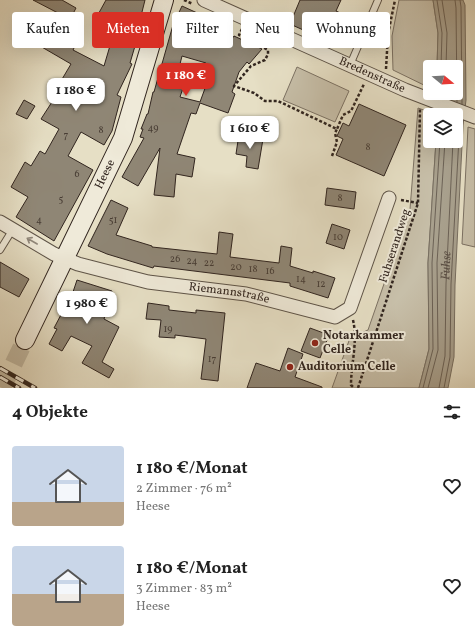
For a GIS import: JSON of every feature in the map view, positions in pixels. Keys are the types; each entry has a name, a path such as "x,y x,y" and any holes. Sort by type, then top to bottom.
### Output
{"street":[{"name":"Heese","path":"25,340 122,138 164,0"},
{"name":"Bredenstraße","path":"204,0 350,65 421,101 475,117"},
{"path":"350,308 389,198"},
{"name":"Riemannstraße","path":"0,222 54,254 78,264 148,282 246,294 335,317 350,308"}],"lane":[{"path":"350,65 378,0"},
{"path":"0,250 13,229"}],"path":[{"path":"386,72 388,34 395,0"},
{"path":"264,48 268,50 265,60 250,66 234,86 254,93 265,101 278,102 337,128"},
{"path":"332,156 337,142 335,133 337,128 343,115 351,111 365,82"},
{"name":"Fuhserandweg","path":"358,388 418,203 421,101"},
{"path":"389,198 418,203"},
{"path":"350,308 356,331 351,370 351,385 354,388"}],"shaded area":[{"path":"399,0 433,0 438,33 437,60 423,60 423,85 393,70 392,36"},
{"path":"297,67 349,91 335,122 283,100"},
{"path":"418,108 423,110 423,148 436,148 428,263 429,349 419,388 332,388 350,338 368,330 410,209"},
{"path":"468,127 475,129 475,247 462,244"}],"water":[{"path":"433,0 463,0 465,5 466,100 463,125 463,108 438,108 437,100 463,100 463,60 437,60 438,33"},
{"name":"Fuhse","path":"436,148 462,148 455,285 454,357 448,388 419,388 429,349 428,263"}],"building":[{"path":"33,0 62,0 76,8 74,12 56,12"},
{"path":"106,0 145,0 142,12 99,12"},
{"path":"300,0 341,0 336,11 338,12 302,12 302,29 294,26 294,14"},
{"path":"182,6 195,12 179,12"},
{"path":"172,29 172,48 233,48 234,36 241,39 241,48 262,49 249,64 247,62 239,72 232,92 235,94 228,113 200,103 196,114 191,113 177,154 195,158 192,177 176,174 174,197 154,195 160,148 138,186 122,177 144,138 140,137 143,129 141,129 148,114","holes":["182,56 206,63 204,69 211,72 200,102 180,97 184,85 179,83 180,77 177,76"]},
{"path":"43,48 74,48 73,50 104,66 109,48 134,48 130,63 132,64 117,95 121,97 112,131 104,145 81,132 68,156 93,170 54,241 16,217 28,197 11,187 25,162 31,166 40,151 45,154 59,129 41,119 61,88 58,86 71,64"},
{"path":"24,100 35,106 27,119 16,114"},
{"path":"359,104 406,125 384,176 336,155 343,139 337,136 343,123 349,126"},
{"path":"239,134 263,139 258,169 246,167 247,156 236,154"},
{"path":"327,188 356,192 354,209 325,205"},
{"path":"111,200 128,208 116,235 152,247 217,254 219,232 233,234 230,257 279,263 281,246 292,248 290,266 335,278 328,298 290,286 290,283 154,266 153,268 107,254 88,246"},
{"path":"332,224 350,230 344,249 326,243"},
{"path":"0,262 29,279 19,297 0,287"},
{"path":"77,280 112,291 104,319 119,327 102,362 114,369 109,378 82,363 92,346 71,336 62,351 49,344 57,329 54,328 73,292"},
{"path":"148,303 169,306 169,310 196,313 196,310 225,313 218,381 201,379 206,339 175,335 175,338 159,337 161,320 146,319"},
{"name":"Notarkammer Celle","path":"310,328 329,335 320,358 301,351"},
{"name":"Auditorium Celle","path":"288,348 303,354 295,377 322,388 247,388 256,363 280,371"}],"tunnel":[{"path":"2,388 25,340"}],"railway":[{"path":"0,368 35,388"},
{"path":"0,377 19,388"}],"place":[{"name":"Notarkammer Celle","path":"315,343"},
{"name":"Auditorium Celle","path":"290,367"}]}
